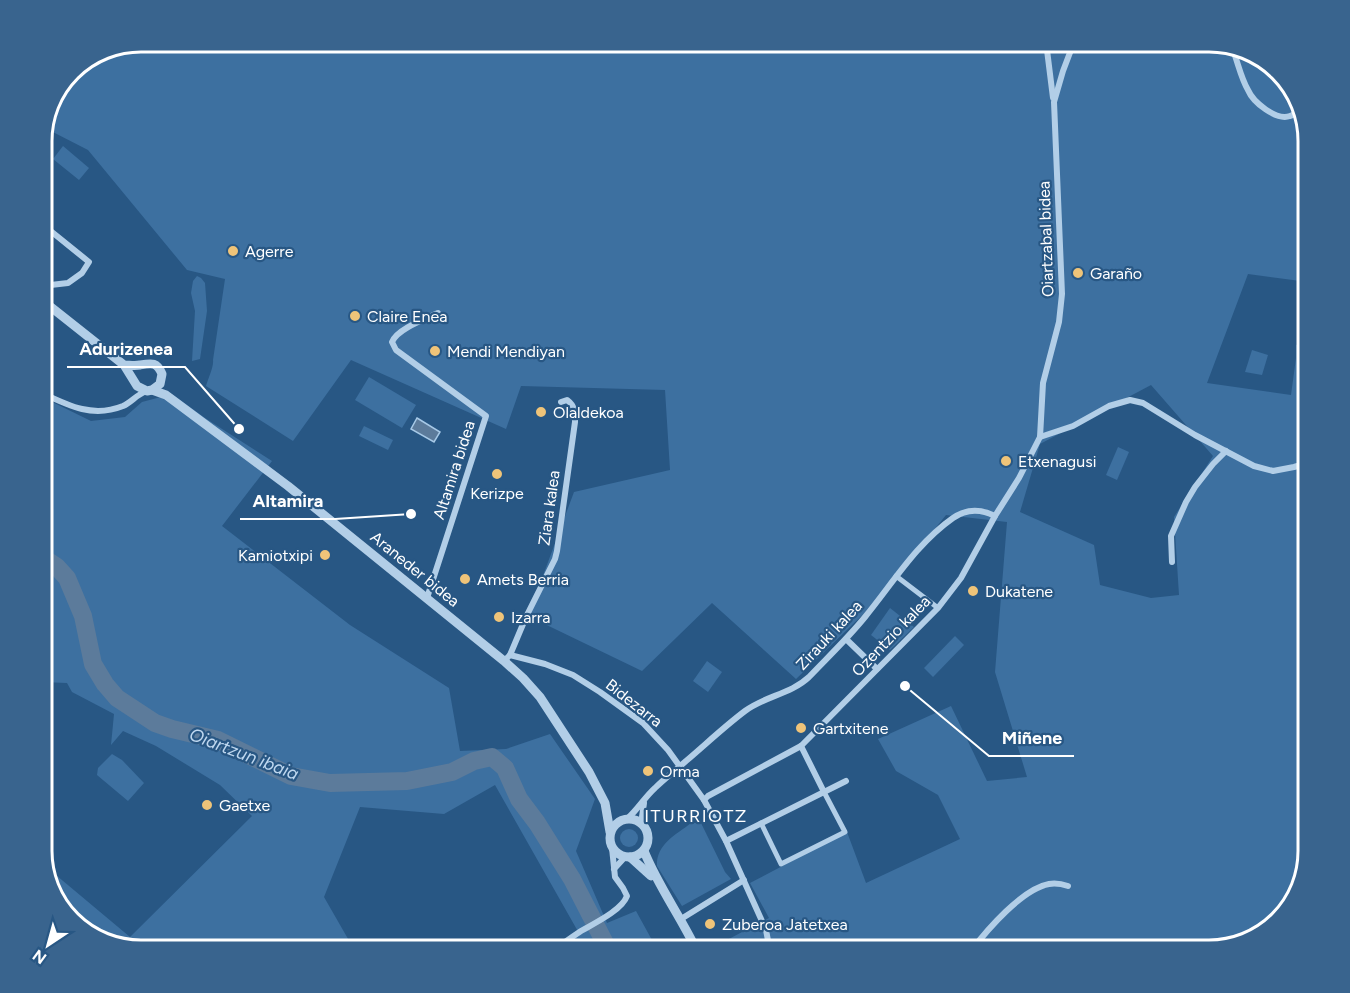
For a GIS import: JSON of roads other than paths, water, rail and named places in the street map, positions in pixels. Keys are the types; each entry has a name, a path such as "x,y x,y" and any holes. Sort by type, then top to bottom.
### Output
{"street":[{"path":"1047,53 1054,102"},
{"name":"Oiartzabal bidea","path":"1040,437 1043,383 1059,322 1062,294 1054,102 1070,53"},
{"path":"1235,57 1249,93 1260,105 1272,114 1287,117 1293,115"},
{"path":"53,233 89,262 82,273 68,283 53,285"},
{"path":"53,309 124,365 136,383 153,389"},
{"name":"Altamira bidea","path":"427,598 486,416 396,350 392,342 401,331 438,313"},
{"path":"53,398 87,411 119,407 153,389 162,374 151,363 124,365"},
{"path":"135,397 134,375 140,365"},
{"name":"Araneder bidea","path":"153,389 162,390 507,658 540,697 588,772 604,803 610,832"},
{"name":"Ziara kalea","path":"507,658 557,551 575,422 573,404 567,400 561,402"},
{"path":"1040,437 1073,426 1109,406 1130,400 1143,403 1195,435 1254,466 1273,471 1298,466"},
{"name":"Ozentzio kalea","path":"704,800 801,746 938,608 961,578 1040,437"},
{"path":"1172,562 1171,536 1186,502 1226,451"},
{"name":"Zirauki kalea","path":"626,819 634,813 654,788 735,718 755,704 794,689 803,682 865,618 896,576 927,541 953,518 966,511 987,512 995,516"},
{"path":"896,576 938,608"},
{"path":"846,639 877,669"},
{"name":"Bidezarra","path":"507,658 545,664 573,675 643,723 662,743 704,800 744,880 766,930 768,940"},
{"path":"761,823 781,864 845,831 801,746"},
{"path":"726,841 846,780"},
{"path":"614,869 628,857 638,856 644,851 648,842 642,817 644,800"},
{"name":"Araneder bidea","path":"604,803 617,815 626,819"},
{"path":"569,940 625,902 627,896 615,877 610,832 617,823 626,819 637,820 645,827"},
{"path":"612,848 645,869 663,889"},
{"path":"644,851 649,866 692,940"},
{"path":"681,919 744,880"},
{"path":"980,940 999,917 1034,889 1049,884 1068,886"}],"waterway":[{"name":"Oiartzun ibaia","path":"53,564 67,578 83,616 93,664 105,684 117,698 155,723 218,740 291,776 330,783 407,781 452,772 474,761 492,757 505,768 519,799 572,879 603,940"}],"place":[{"name":"Agerre","path":"233,251"},
{"name":"Garaño","path":"1078,273"},
{"name":"Claire Enea","path":"355,316"},
{"name":"Mendi Mendiyan","path":"435,351"},
{"name":"Olaldekoa","path":"541,412"},
{"name":"Adurizenea","path":"239,429"},
{"name":"Etxenagusi","path":"1006,461"},
{"name":"Kerizpe","path":"497,474"},
{"name":"Altamira","path":"411,514"},
{"name":"Kamiotxipi","path":"325,555"},
{"name":"Amets Berria","path":"465,579"},
{"name":"Dukatene","path":"973,591"},
{"name":"Izarra","path":"499,617"},
{"name":"Miñene","path":"905,686"},
{"name":"Gartxitene","path":"801,728"},
{"name":"Orma","path":"648,771"},
{"name":"Gaetxe","path":"207,805"},
{"name":"Zuberoa Jatetxea","path":"710,924"}],"district":[{"name":"ITURRIOTZ","path":"696,816"}]}
